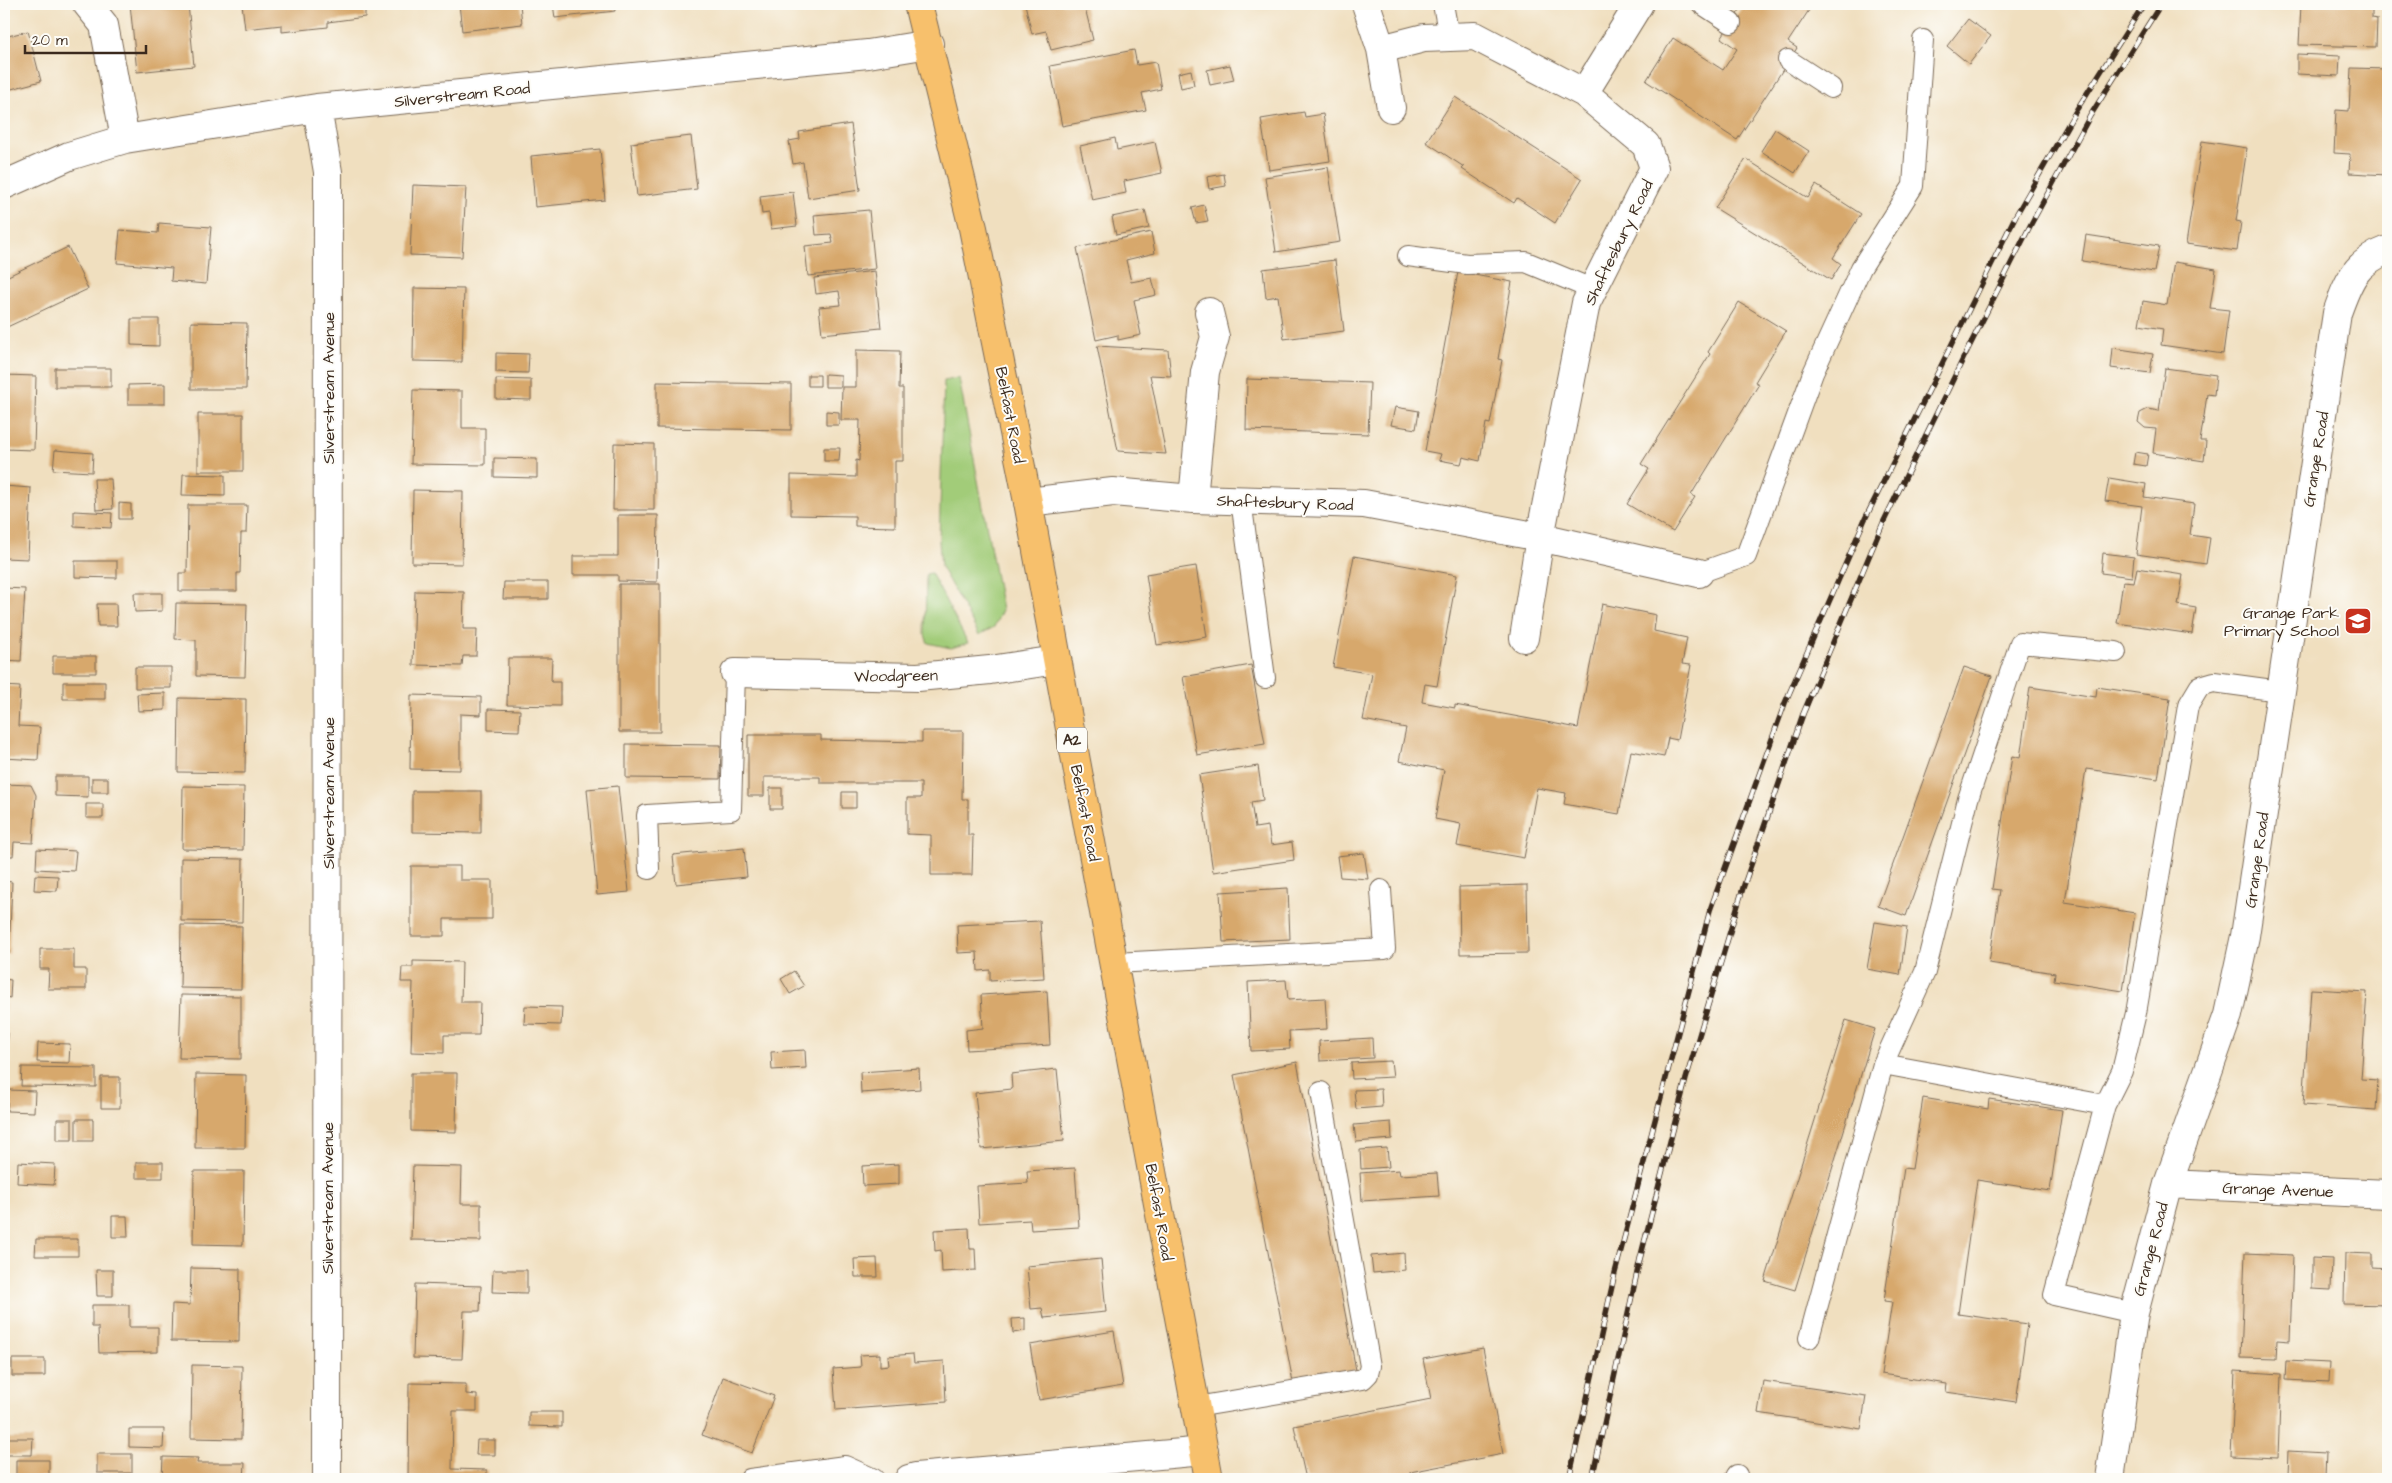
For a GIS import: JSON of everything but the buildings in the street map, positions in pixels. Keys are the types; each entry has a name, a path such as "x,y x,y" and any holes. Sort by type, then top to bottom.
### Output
{"main road":[{"name":"Belfast Road","path":"918,4 974,228 1028,502 1209,1479"}],"street":[{"path":"87,4 104,25 125,139"},
{"path":"1366,4 1381,49 1391,108"},
{"path":"1584,93 1639,4"},
{"name":"Shaftesbury Road","path":"1381,49 1424,38 1475,36 1584,93 1646,145 1654,168 1586,303 1540,537 1524,638"},
{"name":"Silverstream Road","path":"4,185 69,156 125,139 317,108 868,54 929,44"},
{"name":"Silverstream Avenue","path":"317,108 328,172 327,1479"},
{"name":"Grange Road","path":"2110,1479 2134,1313 2168,1184 2228,1015 2245,936 2337,313 2349,280 2362,263 2388,250"},
{"path":"1192,499 1205,372 1216,337 1209,312"},
{"name":"Shaftesbury Road","path":"1028,502 1113,492 1192,499 1364,504 1540,537 1699,573"},
{"name":"Woodgreen","path":"735,673 918,677 990,670 1057,660"},
{"name":"Grange Avenue","path":"2168,1184 2388,1194"},
{"path":"909,1479 1204,1451"}],"lane":[{"path":"1442,4 1449,37"},
{"path":"1702,4 1731,23"},
{"path":"1699,573 1746,556 1813,373 1857,277 1913,186 1923,40"},
{"path":"1788,60 1831,88"},
{"path":"1408,256 1467,264 1526,262 1594,290"},
{"path":"1241,500 1265,678"},
{"path":"1809,1338 1883,1064 1925,972 1968,799 2020,644 2116,652"},
{"path":"649,869 646,815 731,810 735,673"},
{"path":"2134,1313 2054,1295 2105,1105 2122,1071 2136,1013 2188,706 2200,686 2214,682 2280,691"},
{"path":"1114,963 1385,950 1381,890"},
{"path":"1883,1064 2105,1105"},
{"path":"1196,1407 1363,1379 1368,1374 1370,1366 1321,1092"},
{"path":"750,1479 845,1466 874,1479"}],"green space":[{"path":"959,378 1002,610 994,627 979,635 941,567 939,541 944,381"},
{"path":"931,573 968,643 951,648 928,643 925,635 926,574"}],"railway":[{"path":"1569,1479 1615,1273 1710,910 1785,703 1865,519 2016,215 2077,109 2144,4"},
{"path":"1592,1479 1640,1259 1686,1079 1743,888 1803,714 1883,523 2031,224 2090,116 2161,4"}],"place":[{"name":"Grange Park Primary School","path":"2358,621"}]}
